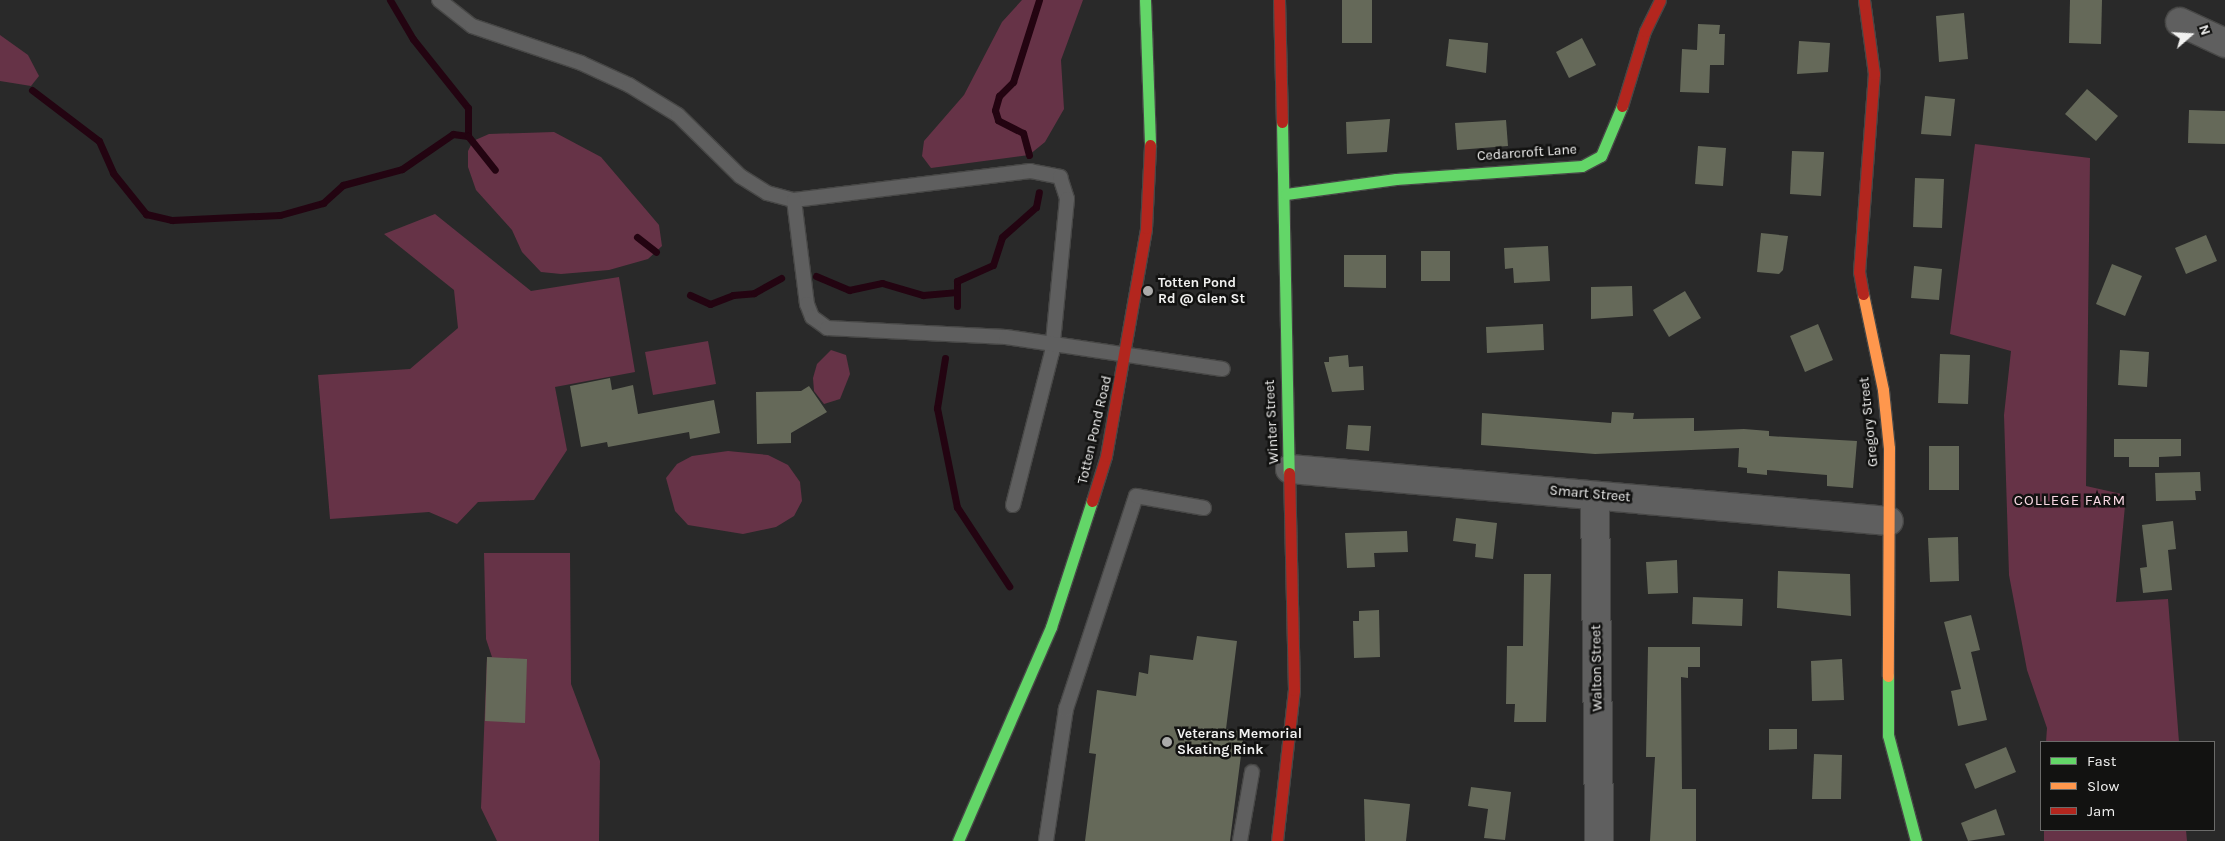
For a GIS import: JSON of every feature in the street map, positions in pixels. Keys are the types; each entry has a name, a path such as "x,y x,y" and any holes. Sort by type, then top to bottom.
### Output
{"street":[{"name":"Totten Pond Road","path":"958,840 1066,589 1099,481 1126,355 1148,194 1145,0"},
{"name":"Winter Street","path":"1277,841 1294,690 1290,468 1284,360 1286,194 1279,0"},
{"name":"Cedarcroft Lane","path":"1286,194 1396,179 1573,167 1594,159 1613,135 1644,31 1660,0"},
{"name":"Gregory Street","path":"1864,0 1874,74 1859,272 1883,390 1890,448 1888,735 1916,841"},
{"path":"2180,22 2225,44"},
{"name":"Smart Street","path":"1290,468 1889,521"},
{"name":"Walton Street","path":"1596,496 1599,841"}],"lane":[{"path":"439,0 472,26 581,63 628,85 678,115 753,186 794,200 1030,171 1055,174 1066,187 1053,343 1013,505"},
{"path":"794,200 807,304 812,317 821,325 1053,343 1223,369"},
{"path":"1046,841 1066,709 1136,496 1204,508"},
{"path":"1240,841 1252,772"},
{"path":"958,840 974,841"}],"shaded area":[{"path":"1022,0 1083,0 1061,60 1064,109 1045,142 1029,155 931,168 922,156 924,141 964,95 1002,22"},
{"path":"0,35 28,55 39,76 31,86 0,81"},
{"path":"554,132 601,157 659,225 662,246 648,259 609,270 561,274 541,272 522,252 512,230 476,190 468,167 468,151 473,141 489,134"},
{"path":"1975,144 2090,158 2086,486 2126,495 2116,602 2168,599 2179,741 2046,741 2047,728 2027,670 2009,575 2004,415 2011,351 1950,334"},
{"path":"435,214 531,291 619,277 635,372 555,387 567,450 534,500 478,502 457,524 429,512 330,519 318,375 410,369 458,328 454,290 384,234"},
{"path":"708,341 716,384 653,395 645,352"},
{"path":"831,350 846,355 850,374 840,399 824,404 814,391 813,378 817,364"},
{"path":"728,451 768,455 788,465 800,482 802,501 794,516 776,527 743,534 688,525 675,511 666,478 677,464 692,456"},
{"path":"484,553 570,553 571,684 600,761 599,841 497,841 481,808 487,657 492,657 486,639"},
{"path":"2044,831 2186,831 2187,841 2044,841"}],"building":[{"path":"1342,0 1372,0 1372,43 1342,43"},
{"path":"2070,0 2102,0 2101,44 2069,43"},
{"path":"1964,13 1968,59 1939,62 1936,16"},
{"path":"1698,24 1720,25 1719,34 1725,34 1724,65 1710,65 1709,93 1680,92 1682,49 1697,50"},
{"path":"1582,38 1596,65 1569,78 1556,52"},
{"path":"1449,39 1488,43 1486,73 1446,66"},
{"path":"1799,41 1830,43 1828,72 1797,74"},
{"path":"2087,89 2118,116 2096,141 2065,114"},
{"path":"1925,96 1955,99 1951,136 1921,134"},
{"path":"2189,110 2225,111 2225,144 2188,143"},
{"path":"1390,119 1387,152 1347,154 1346,122"},
{"path":"1506,120 1508,146 1457,150 1455,123"},
{"path":"1698,146 1726,148 1723,186 1695,184"},
{"path":"1792,151 1824,152 1821,196 1790,194"},
{"path":"1915,178 1944,179 1942,228 1913,227"},
{"path":"1761,233 1788,236 1783,270 1779,274 1757,272"},
{"path":"2206,235 2217,261 2186,274 2175,248"},
{"path":"1548,246 1550,281 1514,283 1513,268 1505,269 1504,248"},
{"path":"1421,251 1450,251 1450,281 1421,281"},
{"path":"1344,255 1386,255 1386,288 1344,287"},
{"path":"2112,264 2142,276 2125,316 2096,304"},
{"path":"1914,266 1942,269 1939,300 1911,298"},
{"path":"1632,286 1633,316 1591,319 1591,287"},
{"path":"1685,291 1701,318 1669,337 1653,310"},
{"path":"1543,324 1544,350 1487,353 1486,327"},
{"path":"1818,324 1833,360 1805,372 1790,336"},
{"path":"2120,350 2149,352 2147,387 2118,385"},
{"path":"1940,354 1970,355 1968,404 1938,403"},
{"path":"1348,355 1349,367 1363,366 1364,390 1332,392 1324,362 1329,362 1329,357"},
{"path":"610,378 612,390 633,385 638,414 714,400 720,433 690,439 689,432 608,447 607,442 581,447 570,386"},
{"path":"809,386 827,412 791,433 791,443 757,444 756,392 801,391"},
{"path":"1612,412 1634,413 1633,419 1694,418 1694,431 1744,429 1769,431 1769,436 1857,441 1853,488 1827,486 1827,475 1767,470 1767,475 1747,473 1747,468 1738,467 1739,448 1595,454 1481,445 1482,413 1611,423"},
{"path":"1348,425 1371,426 1369,451 1346,449"},
{"path":"2114,439 2181,439 2181,456 2159,457 2159,467 2129,467 2129,457 2114,457"},
{"path":"1929,446 1959,446 1959,490 1929,490"},
{"path":"2200,472 2201,491 2195,491 2196,500 2156,501 2155,473"},
{"path":"1456,518 1497,523 1493,559 1475,557 1476,544 1453,541"},
{"path":"2173,521 2176,549 2168,550 2172,590 2143,593 2140,568 2147,567 2142,525"},
{"path":"1407,531 1408,552 1374,553 1375,567 1347,568 1345,533"},
{"path":"1958,537 1959,581 1930,582 1928,538"},
{"path":"1677,560 1678,593 1648,594 1646,562"},
{"path":"1778,571 1850,574 1851,616 1777,608"},
{"path":"1524,574 1551,574 1546,722 1514,722 1515,704 1506,704 1507,646 1523,646"},
{"path":"1693,597 1743,599 1742,626 1692,624"},
{"path":"1379,610 1380,657 1354,658 1353,621 1359,621 1359,611"},
{"path":"1971,615 1980,650 1971,652 1987,720 1958,726 1951,691 1961,689 1944,622"},
{"name":"Veterans Memorial Skating Rink","path":"1197,636 1237,641 1226,729 1244,732 1230,841 1085,841 1096,754 1089,753 1097,690 1136,696 1139,672 1148,674 1150,655 1193,660"},
{"path":"1648,647 1700,647 1700,667 1688,667 1688,678 1681,677 1682,789 1696,789 1696,841 1650,841 1655,757 1646,757"},
{"path":"487,657 527,659 525,723 485,721"},
{"path":"1842,659 1844,700 1812,701 1811,661"},
{"path":"1769,729 1797,729 1797,749 1769,750"},
{"path":"2006,747 2016,772 1975,789 1965,764"},
{"path":"1814,754 1842,755 1841,799 1812,799"},
{"path":"1471,787 1511,792 1505,840 1484,838 1488,809 1468,806"},
{"path":"1364,799 1410,804 1406,841 1365,841"},
{"path":"1996,809 2005,835 1968,841 1961,823"}],"waterway":[{"path":"390,0 413,39 468,108 468,136"},
{"path":"1029,155 1023,133 998,120 995,110 999,96 1013,82 1039,0"},
{"path":"32,90 99,141 113,173 146,214 172,220 280,215 323,203 343,185 402,169 453,134 468,136 495,170"},
{"path":"957,306 957,281 993,265 1002,237 1036,207 1039,192"},
{"path":"637,237 656,252"},
{"path":"816,276 849,290 882,283 923,295 956,292"},
{"path":"690,295 710,304 733,295 754,293 781,278"},
{"path":"945,358 937,408 957,507 1009,586"}],"traffic: fast":[{"path":"1145,0 1150,145"},
{"path":"1286,194 1396,179 1582,166 1601,156 1622,106"},
{"path":"1282,122 1289,473"},
{"path":"958,841 1051,627 1092,501"},
{"path":"1888,676 1888,735 1916,841"}],"traffic: slow":[{"path":"1863,294 1883,390 1889,448 1888,676"}],"traffic: jam":[{"path":"1279,0 1282,122"},
{"path":"1622,106 1645,31 1660,0"},
{"path":"1863,294 1859,272 1874,74 1864,0"},
{"path":"1092,501 1106,456 1146,228 1150,145"},
{"path":"1277,841 1294,690 1289,473"}],"place":[{"name":"Totten Pond Rd @ Glen St","path":"1148,291"},
{"name":"Veterans Memorial Skating Rink","path":"1167,742"}],"district":[{"name":"COLLEGE FARM","path":"2070,501"}]}
